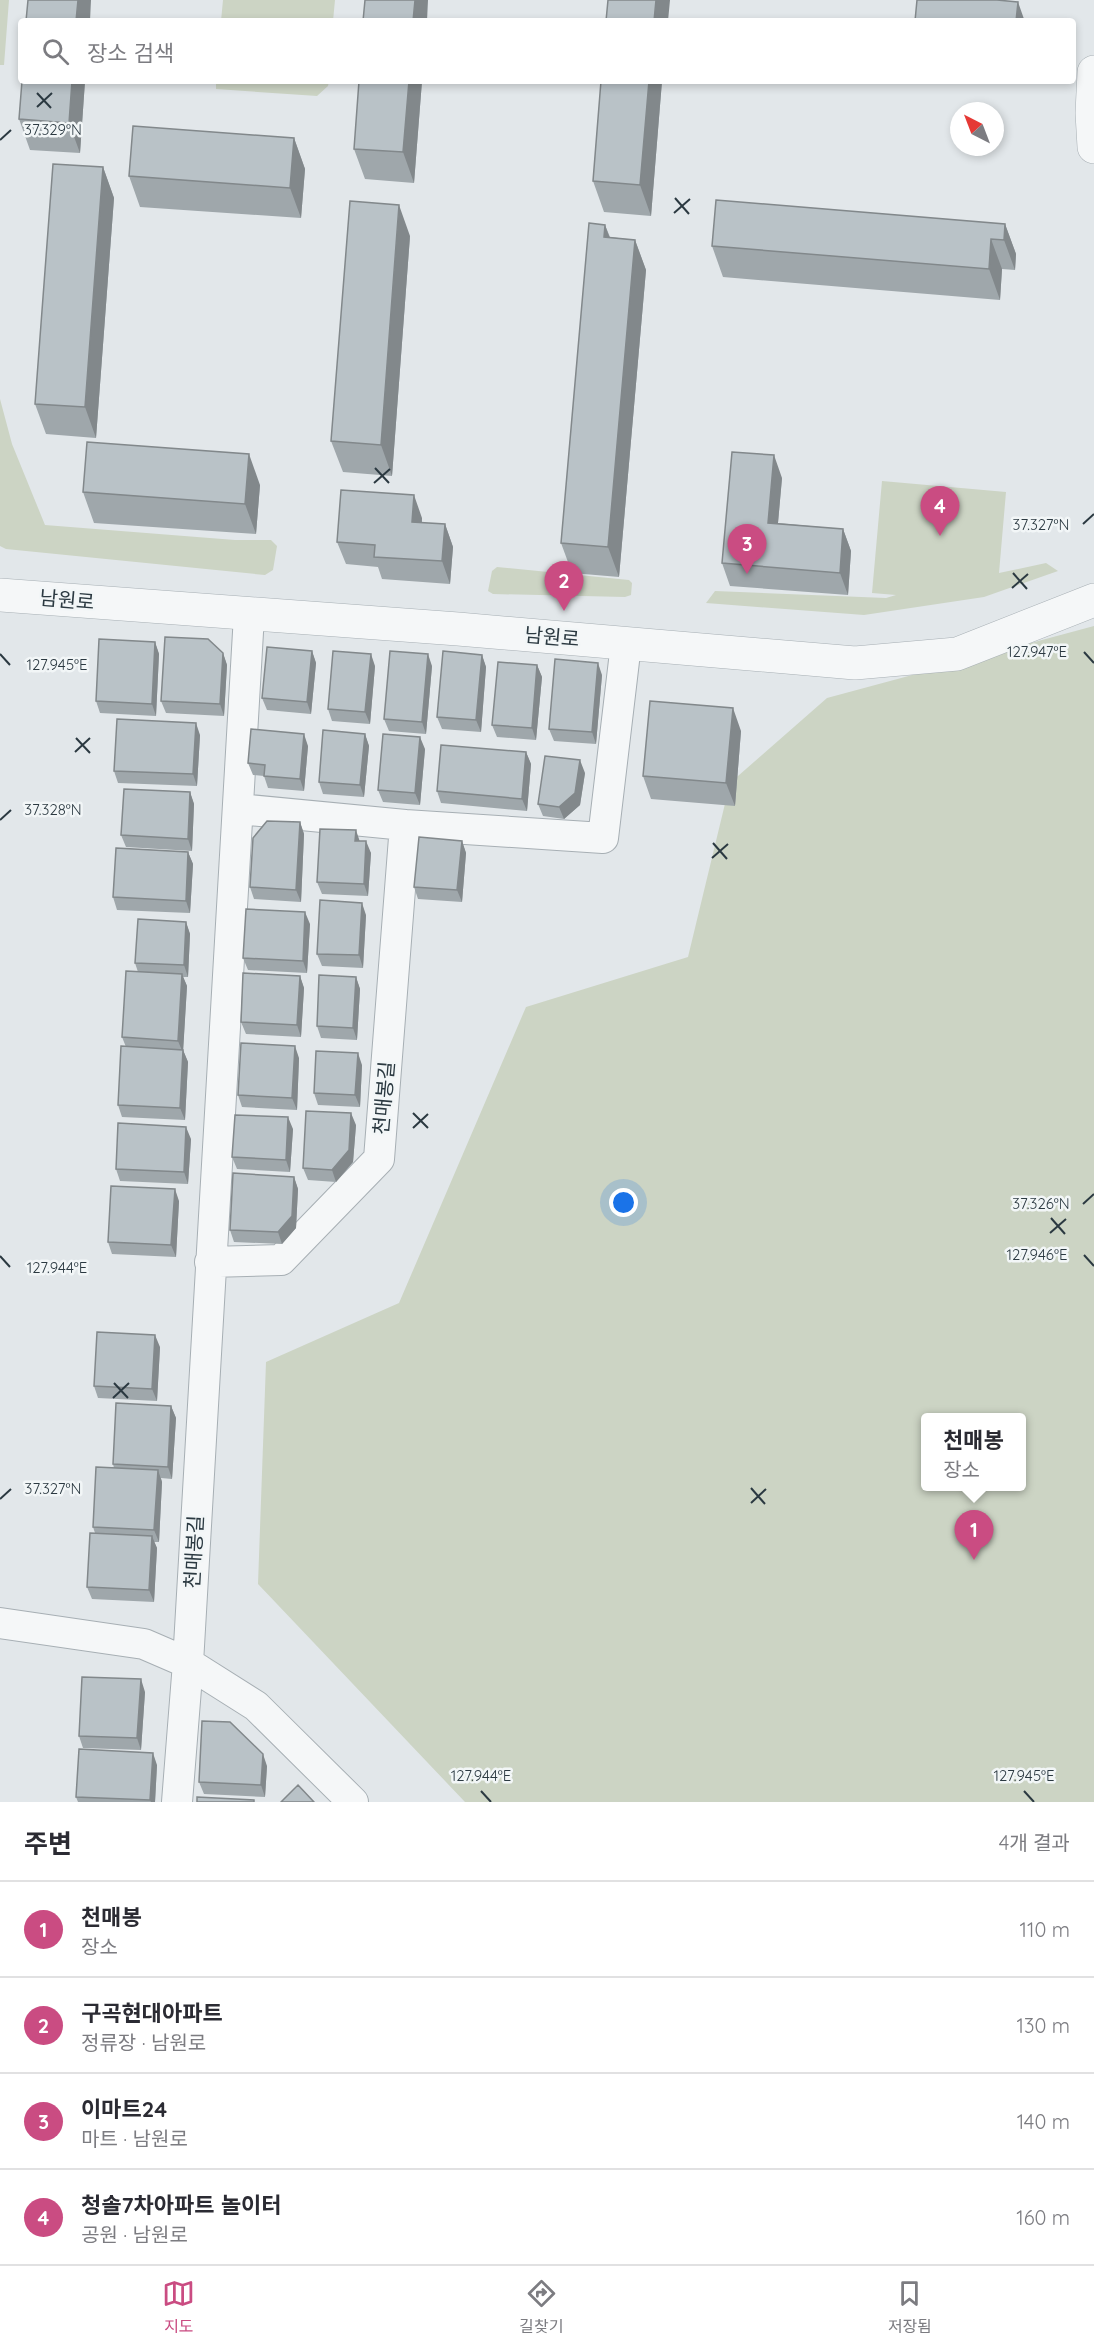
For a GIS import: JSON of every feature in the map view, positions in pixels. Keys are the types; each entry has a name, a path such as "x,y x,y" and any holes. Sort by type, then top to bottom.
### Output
{"street":[{"path":"1094,72 1092,113 1094,147"},
{"name":"남원로","path":"0,595 855,663 957,654 1094,600"},
{"name":"천매봉길","path":"177,1802 188,1663 210,1262 240,809 249,615"},
{"path":"240,809 405,825 603,838 626,644"},
{"name":"천매봉길","path":"210,1262 281,1260 379,1160 405,825"},
{"path":"0,1623 144,1644 188,1663 256,1706 353,1802"}],"green space":[{"path":"0,0 9,0 4,65 0,65"},
{"path":"223,0 335,0 333,18 221,18"},
{"path":"216,84 328,84 317,96 216,89"},
{"path":"0,399 12,444 45,525 235,540 271,540 277,546 273,570 265,575 6,549 0,546"},
{"path":"882,481 1006,492 999,573 1046,563 1058,571 984,597 864,615 706,603 715,591 886,598 896,595 872,593"},
{"path":"497,567 629,580 632,583 631,595 625,597 493,594 488,591 492,571"},
{"path":"1094,626 1094,1802 465,1802 258,1584 266,1362 399,1303 526,1007 688,957 730,783 827,698"}],"building":[{"path":"28,0 78,0 76,18 26,18"},
{"path":"365,0 415,0 413,18 363,18"},
{"path":"608,0 656,0 654,18 606,18"},
{"path":"917,0 1018,2 1016,18 915,18"},
{"path":"22,84 72,84 69,123 19,119"},
{"path":"359,84 409,84 403,152 354,149"},
{"path":"601,84 649,84 640,185 593,181"},
{"path":"133,126 294,138 290,188 129,176"},
{"path":"53,164 103,167 85,407 35,404"},
{"path":"716,200 1005,224 1004,240 991,239 989,269 712,246"},
{"path":"350,201 399,205 381,445 331,441"},
{"path":"589,223 605,225 604,237 635,240 608,547 561,543"},
{"path":"87,442 249,454 245,504 83,492"},
{"path":"732,452 774,455 768,523 843,529 840,573 722,563"},
{"path":"341,490 414,495 412,522 445,524 442,561 374,557 375,545 337,542"},
{"path":"165,637 208,639 223,653 220,704 161,701"},
{"path":"99,639 155,642 152,704 96,701"},
{"path":"267,647 312,651 307,702 262,698"},
{"path":"333,651 371,654 365,712 328,709"},
{"path":"390,651 428,654 422,722 384,719"},
{"path":"443,651 482,655 476,720 437,717"},
{"path":"555,659 598,663 592,732 549,729"},
{"path":"498,662 537,665 532,728 492,725"},
{"path":"650,701 733,708 726,783 643,776"},
{"path":"117,719 196,723 193,774 114,771"},
{"path":"251,729 304,734 300,779 264,776 265,765 248,763"},
{"path":"323,730 365,734 360,785 319,782"},
{"path":"383,734 420,737 415,793 378,790"},
{"path":"441,745 526,752 522,799 437,791"},
{"path":"545,756 580,760 575,793 559,807 538,804"},
{"path":"124,789 190,792 188,839 121,835"},
{"path":"267,821 300,822 296,890 250,887 253,838"},
{"path":"320,829 356,830 355,841 366,841 364,884 317,882"},
{"path":"419,837 462,841 457,890 414,887"},
{"path":"116,848 188,852 186,901 113,897"},
{"path":"320,900 362,903 359,955 317,954"},
{"path":"246,909 305,912 303,961 243,958"},
{"path":"138,919 186,922 184,965 135,963"},
{"path":"126,971 182,974 178,1041 122,1037"},
{"path":"243,973 300,976 297,1025 241,1022"},
{"path":"319,975 356,977 353,1028 317,1026"},
{"path":"241,1043 295,1046 292,1098 238,1095"},
{"path":"121,1046 183,1050 180,1108 118,1105"},
{"path":"316,1051 358,1053 355,1095 314,1093"},
{"path":"306,1111 351,1113 349,1150 332,1170 303,1168"},
{"path":"235,1115 288,1117 286,1160 232,1157"},
{"path":"118,1123 186,1127 184,1172 116,1169"},
{"path":"233,1173 294,1177 292,1216 278,1232 230,1230"},
{"path":"111,1186 175,1189 171,1245 108,1242"},
{"path":"97,1332 155,1335 152,1389 94,1386"},
{"path":"116,1403 171,1406 168,1467 113,1464"},
{"path":"96,1467 158,1470 154,1530 93,1527"},
{"path":"90,1533 152,1536 149,1590 87,1587"},
{"path":"82,1677 141,1679 137,1738 79,1736"},
{"path":"202,1721 230,1722 263,1754 261,1785 199,1782"},
{"path":"79,1749 153,1753 150,1800 76,1797"},
{"path":"298,1785 314,1802 281,1802"},
{"path":"197,1797 254,1800 254,1802 197,1802"}],"place":[{"name":"청솔7차아파트 놀이터","path":"940,536"},
{"name":"이마트24","path":"747,574"},
{"name":"구곡현대아파트","path":"564,611"},
{"name":"천매봉","path":"974,1560"}]}
